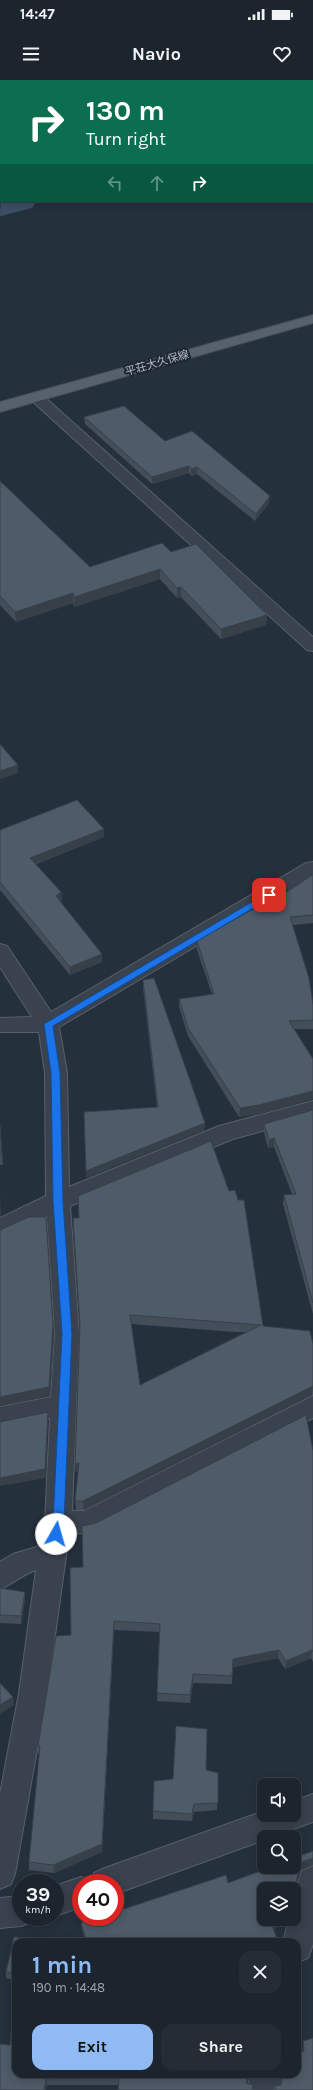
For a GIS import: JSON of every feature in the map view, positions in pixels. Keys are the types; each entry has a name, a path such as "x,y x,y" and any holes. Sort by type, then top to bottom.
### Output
{"main road":[{"name":"平荘大久保線","path":"0,407 313,319"}],"street":[{"path":"36,397 313,646"},
{"path":"0,1025 48,1024 312,870"},
{"path":"0,951 48,1024 56,1073 58,1201 67,1334 58,1523 52,1555 33,1693 0,1874"},
{"path":"0,1228 58,1201 228,1132 313,1109"},
{"path":"0,1418 63,1406"},
{"path":"58,1523 87,1522 313,1406"},
{"path":"0,1577 22,1562 52,1555"},
{"path":"301,1812 313,1808"},
{"path":"124,1876 275,1822"},
{"path":"299,1938 313,1881"},
{"path":"0,1913 12,1912"},
{"path":"263,2090 266,2078"}],"building":[{"path":"124,406 165,441 192,431 270,496 256,514 197,467 191,469 189,466 152,477 84,417"},
{"path":"0,481 90,567 162,543 171,552 196,544 267,615 221,629 181,587 177,588 160,569 74,597 73,593 15,612 0,596"},
{"path":"0,744 18,765 0,771"},
{"path":"77,800 104,829 30,858 61,892 56,896 102,954 70,967 0,882 0,830"},
{"path":"312,875 313,915 290,917 309,978 313,1005 313,1020 289,1021 313,1059 313,1091 259,1105 240,1108 188,1028 179,999 214,994 197,941 283,892 287,892"},
{"path":"154,978 205,1123 86,1171 84,1112 158,1107 143,980"},
{"path":"313,1110 313,1303 284,1195 296,1194 274,1138 269,1140 264,1124"},
{"path":"0,1126 2,1156 0,1156"},
{"path":"211,1141 229,1191 235,1190 238,1200 244,1200 263,1326 310,1331 313,1344 313,1386 83,1501 75,1501 79,1463 75,1464 80,1325 73,1218 79,1218 78,1196","holes":["130,1315 261,1325 140,1385"]},
{"path":"29,1217 46,1217 53,1325 49,1387 0,1397 0,1230"},
{"path":"48,1412 45,1469 0,1478 0,1422"},
{"path":"306,1415 313,1451 313,1652 312,1650 286,1661 279,1650 233,1659 232,1676 193,1674 190,1695 157,1693 160,1624 114,1621 102,1844 53,1865 29,1862 40,1746 38,1746 56,1636 71,1635 70,1568 83,1567 82,1526 96,1523"},
{"path":"0,1588 25,1592 21,1616 0,1615"},
{"path":"0,1683 13,1697 0,1705"},
{"path":"176,1726 207,1729 206,1770 218,1773 218,1803 194,1804 192,1814 153,1811 154,1781 173,1779"},
{"path":"313,1851 313,1858 302,1862 301,1864 301,1855"},
{"path":"257,1872 257,1874 298,1874 296,1882 257,1882 257,1926 272,1926 277,1938 86,1938 82,1926 124,1926 124,1909 226,1875 228,1883"},
{"path":"12,1946 12,1973 6,1972"},
{"path":"12,2024 12,2078 119,2078 46,2079 44,2090 0,2090 0,2044 10,2045"},
{"path":"313,2038 313,2090 276,2090 274,2086 281,2085 282,2078 301,2078 301,2052 304,2051 303,2041"},
{"path":"119,2078 247,2078 246,2083 253,2085 252,2090 118,2090"}],"waterway":[{"path":"0,206 16,202"}],"route":[{"path":"56,1534 58,1523 67,1334 58,1201 56,1073 48,1024 269,895"}]}
